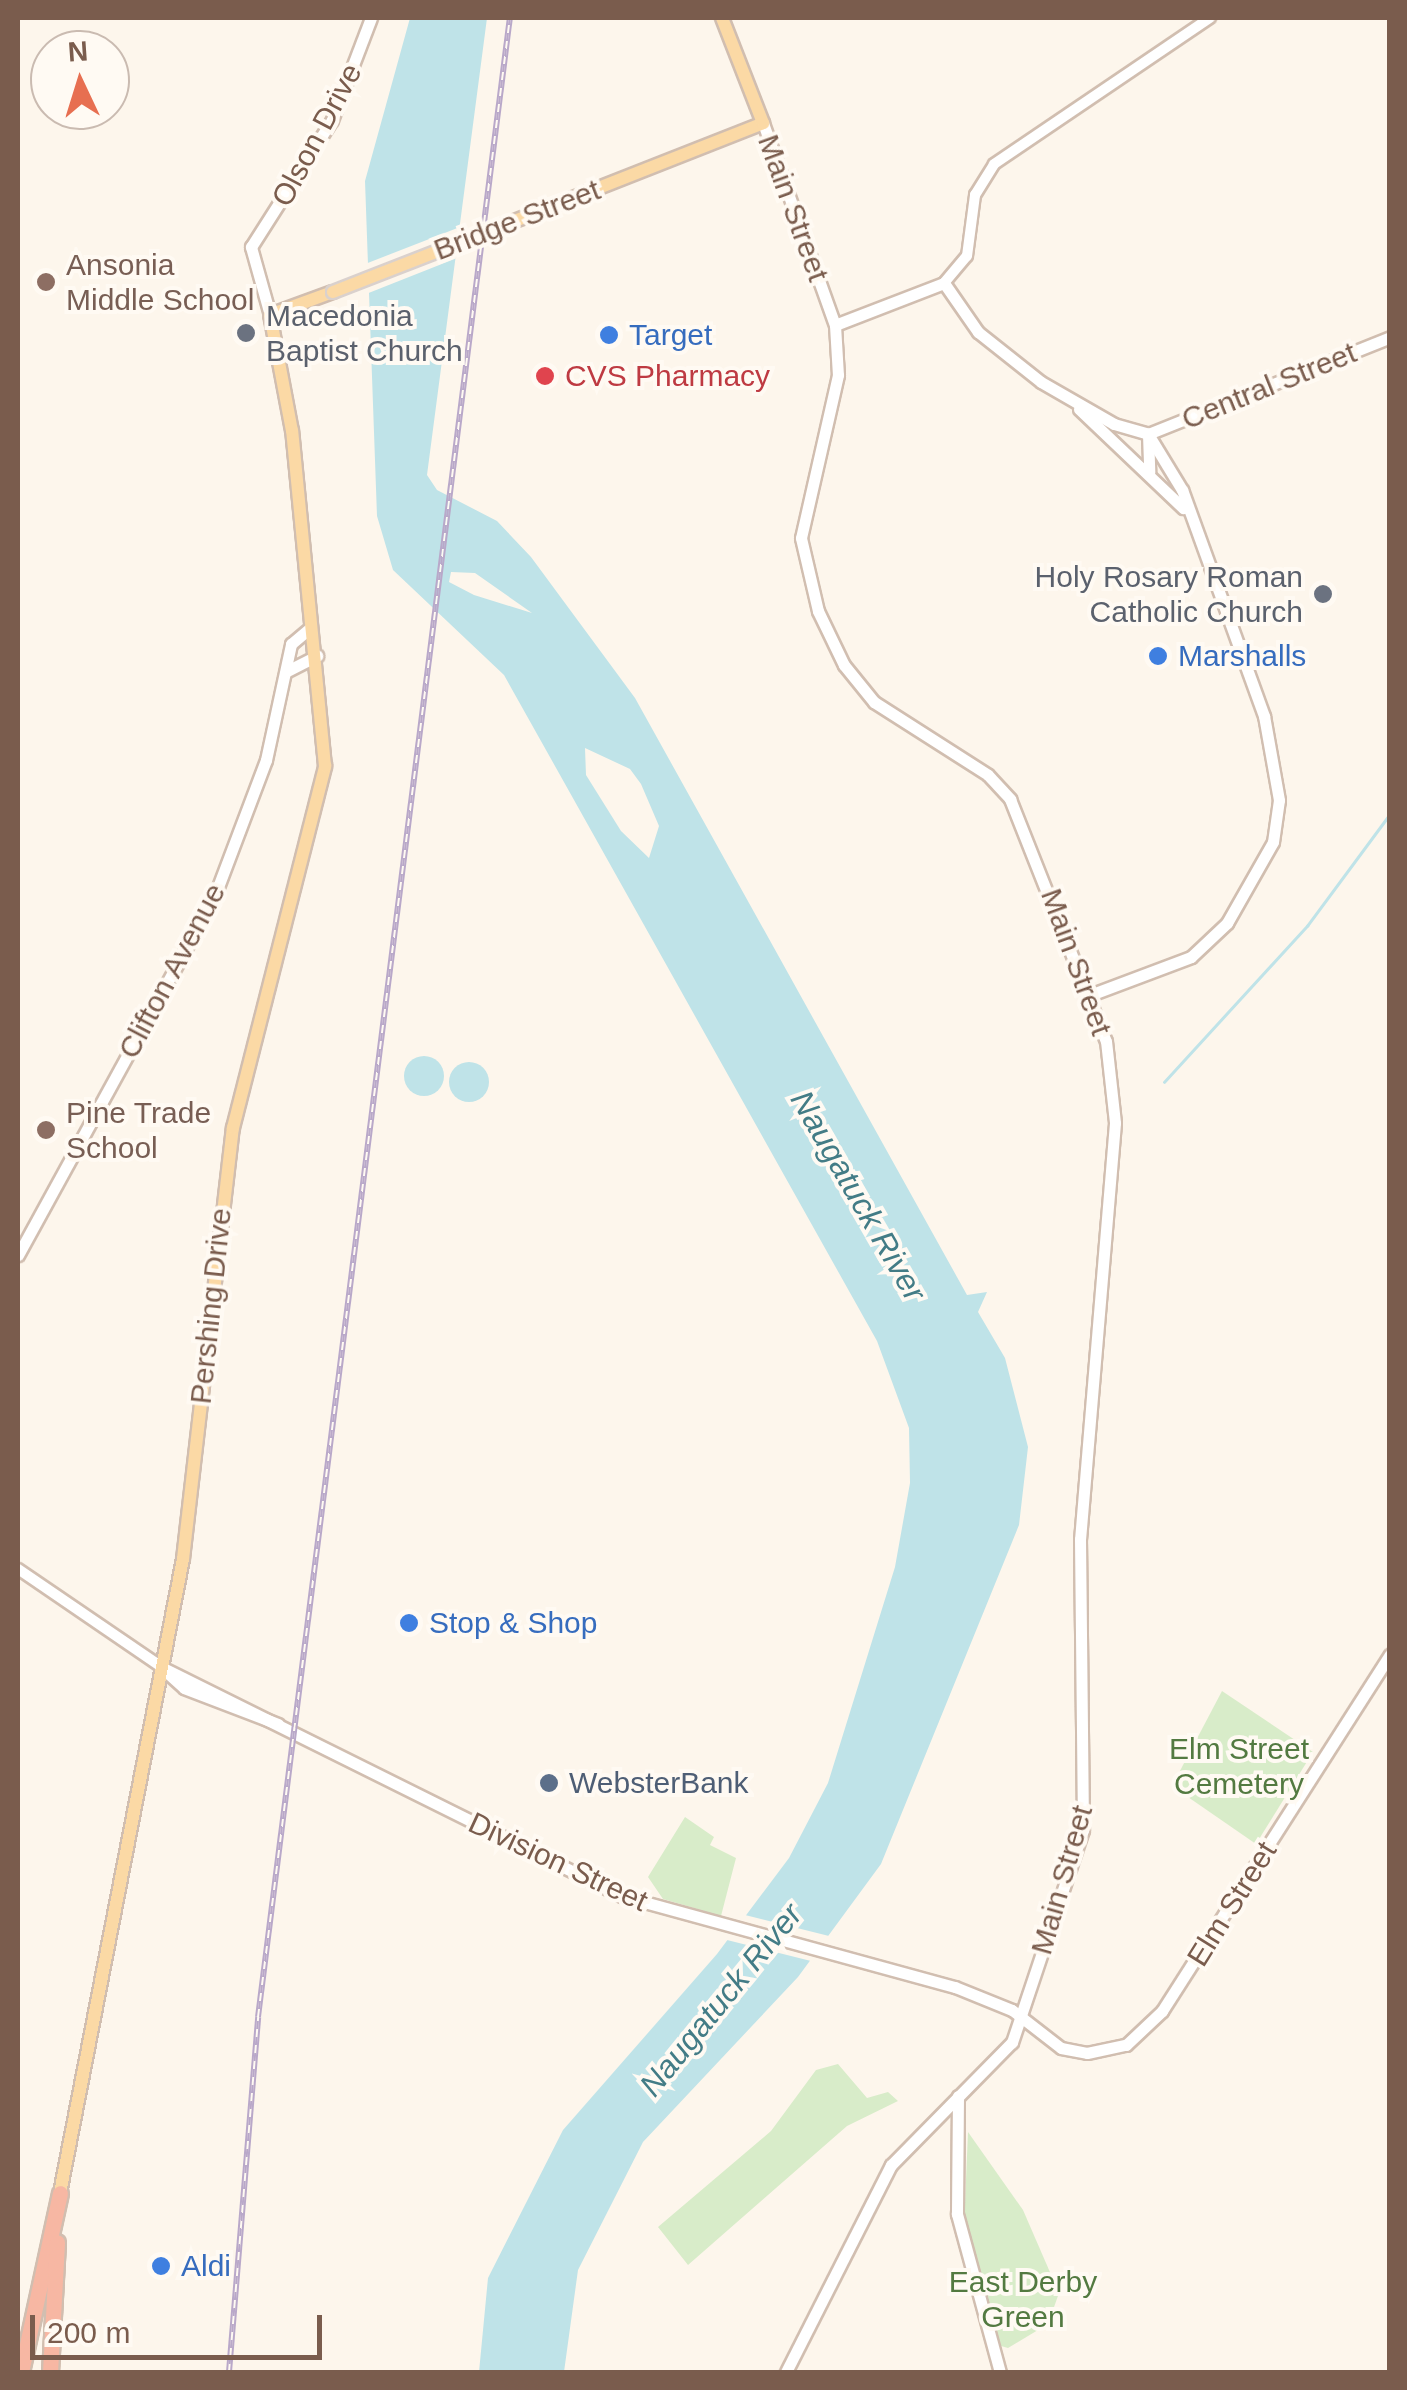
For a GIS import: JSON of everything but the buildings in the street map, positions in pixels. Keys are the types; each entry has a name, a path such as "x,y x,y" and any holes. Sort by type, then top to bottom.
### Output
{"highway":[{"path":"22,2372 60,2193"},
{"path":"50,2372 60,2193"}],"main road":[{"name":"Olson Drive","path":"251,247 332,120 371,18"},
{"name":"Main Street","path":"722,18 836,325 838,375 801,538 818,611 844,665 874,702 988,774 1010,799 1090,995 1114,1082 1115,1124 1080,1539 1087,1805 1022,2017 1005,2053 945,2107 884,2176 786,2372"},
{"name":"Bridge Street","path":"270,315 762,123"},
{"name":"Pershing Drive","path":"60,2193 163,1668 232,1128 316,823 325,766 318,656 311,626 292,431 270,315 251,247"},
{"path":"836,325 944,283 978,332 1076,404 1148,434 1182,490 1184,508 1277,758 1274,842 1227,924 1190,958 1090,995"},
{"name":"Central Street","path":"1148,434 1390,337"},
{"path":"1076,404 1090,426 1148,472 1184,508"},
{"path":"1148,434 1148,472"},
{"name":"Clifton Avenue","path":"18,1255 215,895 266,760 294,638 311,626"},
{"path":"288,671 318,656"},
{"name":"Elm Street","path":"1022,2017 1078,2053 1111,2051 1142,2034 1225,1920 1390,1655"},
{"name":"Division Street","path":"163,1668 184,1688 278,1724 608,1890 711,1922 908,1973 1022,2017"},
{"path":"958,2096 956,2214 1000,2372"},
{"path":"945,2107 957,2124"}],"street":[{"path":"1188,18 1196,28"},
{"path":"944,283 967,256 976,196 994,164 1210,18"},
{"name":"Division Street","path":"18,1568 163,1668"}],"green space":[{"name":"Elm Street Cemetery","path":"1222,1691 1313,1752 1256,1844 1172,1786"},
{"path":"685,1817 714,1837 710,1845 736,1858 721,1916 663,1899 648,1877"},
{"path":"838,2064 867,2098 888,2092 898,2101 847,2126 688,2265 658,2227 771,2131 816,2070"},
{"name":"East Derby Green","path":"968,2132 1023,2210 1059,2293 1048,2324 1008,2348 1001,2346 964,2227"}],"water":[{"name":"Naugatuck River","path":"410,18 487,18 427,475 437,490 497,521 531,557 635,698 967,1295 987,1292 978,1312 1005,1358 1028,1447 1019,1525 881,1864 798,1977 643,2142 578,2270 564,2372 479,2372 488,2278 563,2130 717,1954 789,1858 828,1783 895,1567 910,1483 909,1428 877,1341 504,675 393,570 377,516 365,181","holes":["451,572 475,573 532,613 474,595 449,582","585,748 630,769 641,784 659,826 649,858 621,831 586,775"]},
{"path":"424,1056 438,1062 444,1076 438,1090 424,1096 410,1090 404,1076 410,1062"},
{"path":"469,1062 483,1068 489,1082 483,1096 469,1102 455,1096 449,1082 455,1068"}],"pier":[{"path":"460,227 457,258 361,296 360,266"},
{"path":"741,1914 833,1937 815,1962 723,1939"}],"waterway":[{"path":"1164,1082 1307,926 1390,814"}],"railway":[{"path":"229,2372 258,2017 510,18"}],"place":[{"name":"Ansonia Middle School","path":"46,282"},
{"name":"Macedonia Baptist Church","path":"246,333"},
{"name":"Target","path":"609,335"},
{"name":"CVS Pharmacy","path":"545,376"},
{"name":"Holy Rosary Roman Catholic Church","path":"1323,594"},
{"name":"Marshalls","path":"1158,656"},
{"name":"Pine Trade School","path":"46,1130"},
{"name":"Stop & Shop","path":"409,1623"},
{"name":"WebsterBank","path":"549,1783"},
{"name":"Aldi","path":"161,2266"}]}
